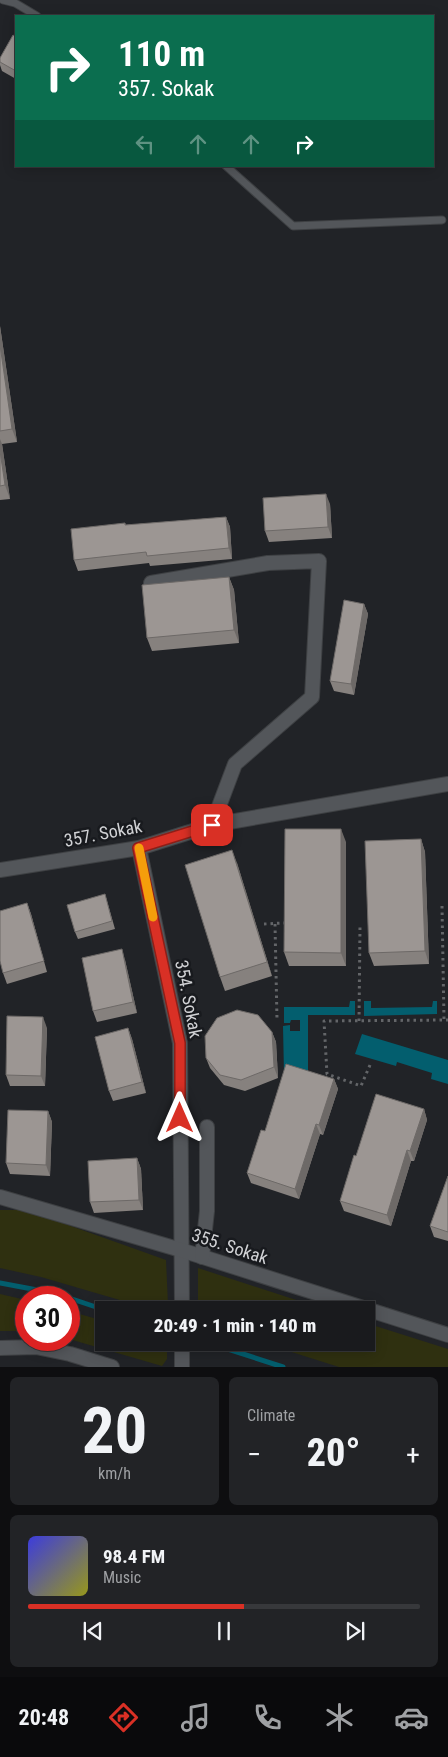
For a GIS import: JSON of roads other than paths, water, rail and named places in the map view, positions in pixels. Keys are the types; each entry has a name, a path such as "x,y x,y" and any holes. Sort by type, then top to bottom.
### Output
{"street":[{"path":"151,583 268,563 319,562 312,697 235,764 212,825"},
{"name":"357. Sokak","path":"0,870 138,848 212,825 448,784"},
{"name":"354. Sokak","path":"138,848 180,1043 182,1301"},
{"path":"202,1257 207,1211 207,1127"},
{"name":"355. Sokak","path":"0,1197 181,1250 448,1334"},
{"path":"0,1348 36,1347 70,1354 112,1367"}],"lane":[{"path":"3,0 15,2 35,15"},
{"path":"227,167 293,226 442,220"}],"water":[{"path":"350,1001 355,1001 355,1015 308,1015 308,1074 284,1074 283,1026 290,1025 290,1031 300,1031 300,1020 291,1020 290,1023 284,1023 284,1007 349,1007"},
{"path":"364,1001 371,1001 371,1008 432,1007 433,1001 437,1001 437,1014 364,1016"},
{"path":"362,1034 448,1060 448,1084 431,1079 432,1073 397,1062 396,1066 355,1054"}],"waterway":[{"path":"0,1283 16,1286"},
{"path":"80,1302 95,1307"},
{"path":"234,1351 283,1367"}]}
